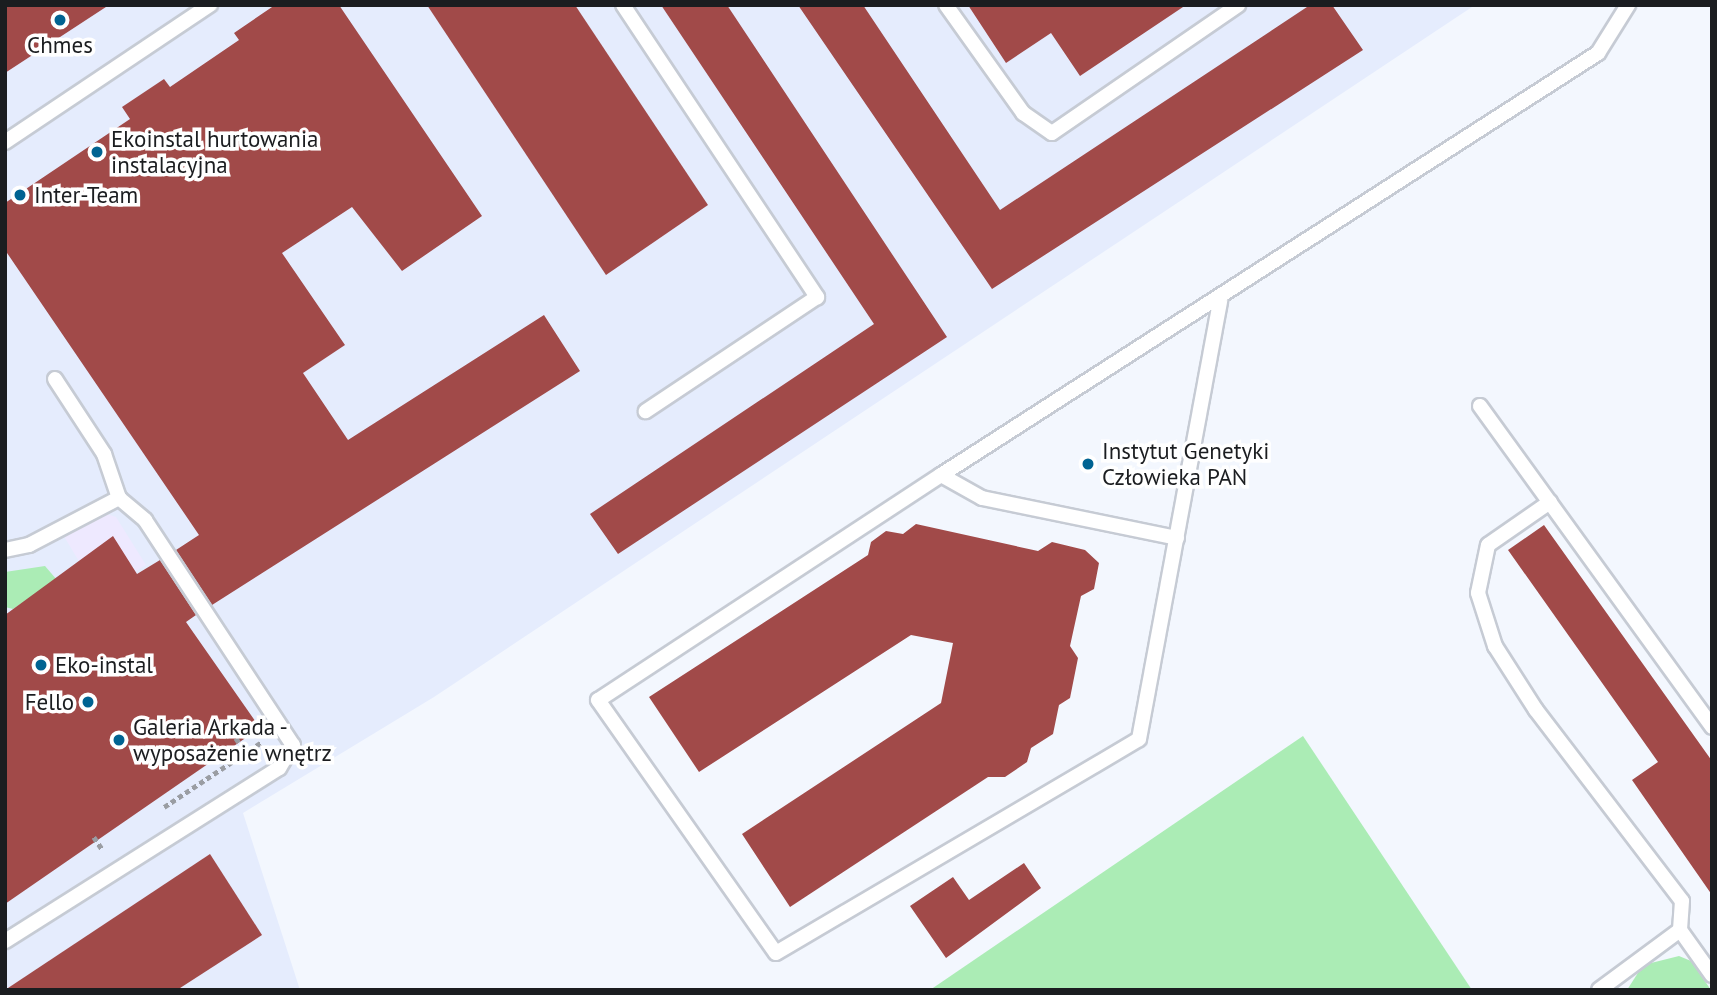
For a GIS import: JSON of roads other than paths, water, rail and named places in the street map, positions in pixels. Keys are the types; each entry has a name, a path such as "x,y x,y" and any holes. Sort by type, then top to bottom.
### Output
{"lane":[{"path":"5,142 210,5"},
{"path":"623,5 817,298 646,411"},
{"path":"946,5 1023,113 1052,133 1238,5"},
{"path":"1220,300 1139,739 776,953 598,700 941,475 1220,300 1598,53 1628,5"},
{"path":"5,941 279,768 293,745 145,520 119,498 104,454 55,379"},
{"path":"1480,406 1712,727"},
{"path":"941,475 982,498 1177,538"},
{"path":"5,550 29,544 119,498"},
{"path":"1549,502 1488,545 1478,593 1495,646 1536,710 1682,901 1680,930 1712,975"},
{"path":"1599,990 1680,930"}],"place":[{"name":"Chmes","path":"60,20"},
{"name":"Ekoinstal hurtowania instalacyjna","path":"97,152"},
{"name":"Inter-Team","path":"20,195"},
{"name":"Instytut Genetyki Człowieka PAN","path":"1088,464"},
{"name":"Eko-instal","path":"41,665"},
{"name":"Fello","path":"88,702"},
{"name":"Galeria Arkada - wyposażenie wnętrz","path":"119,740"}]}
